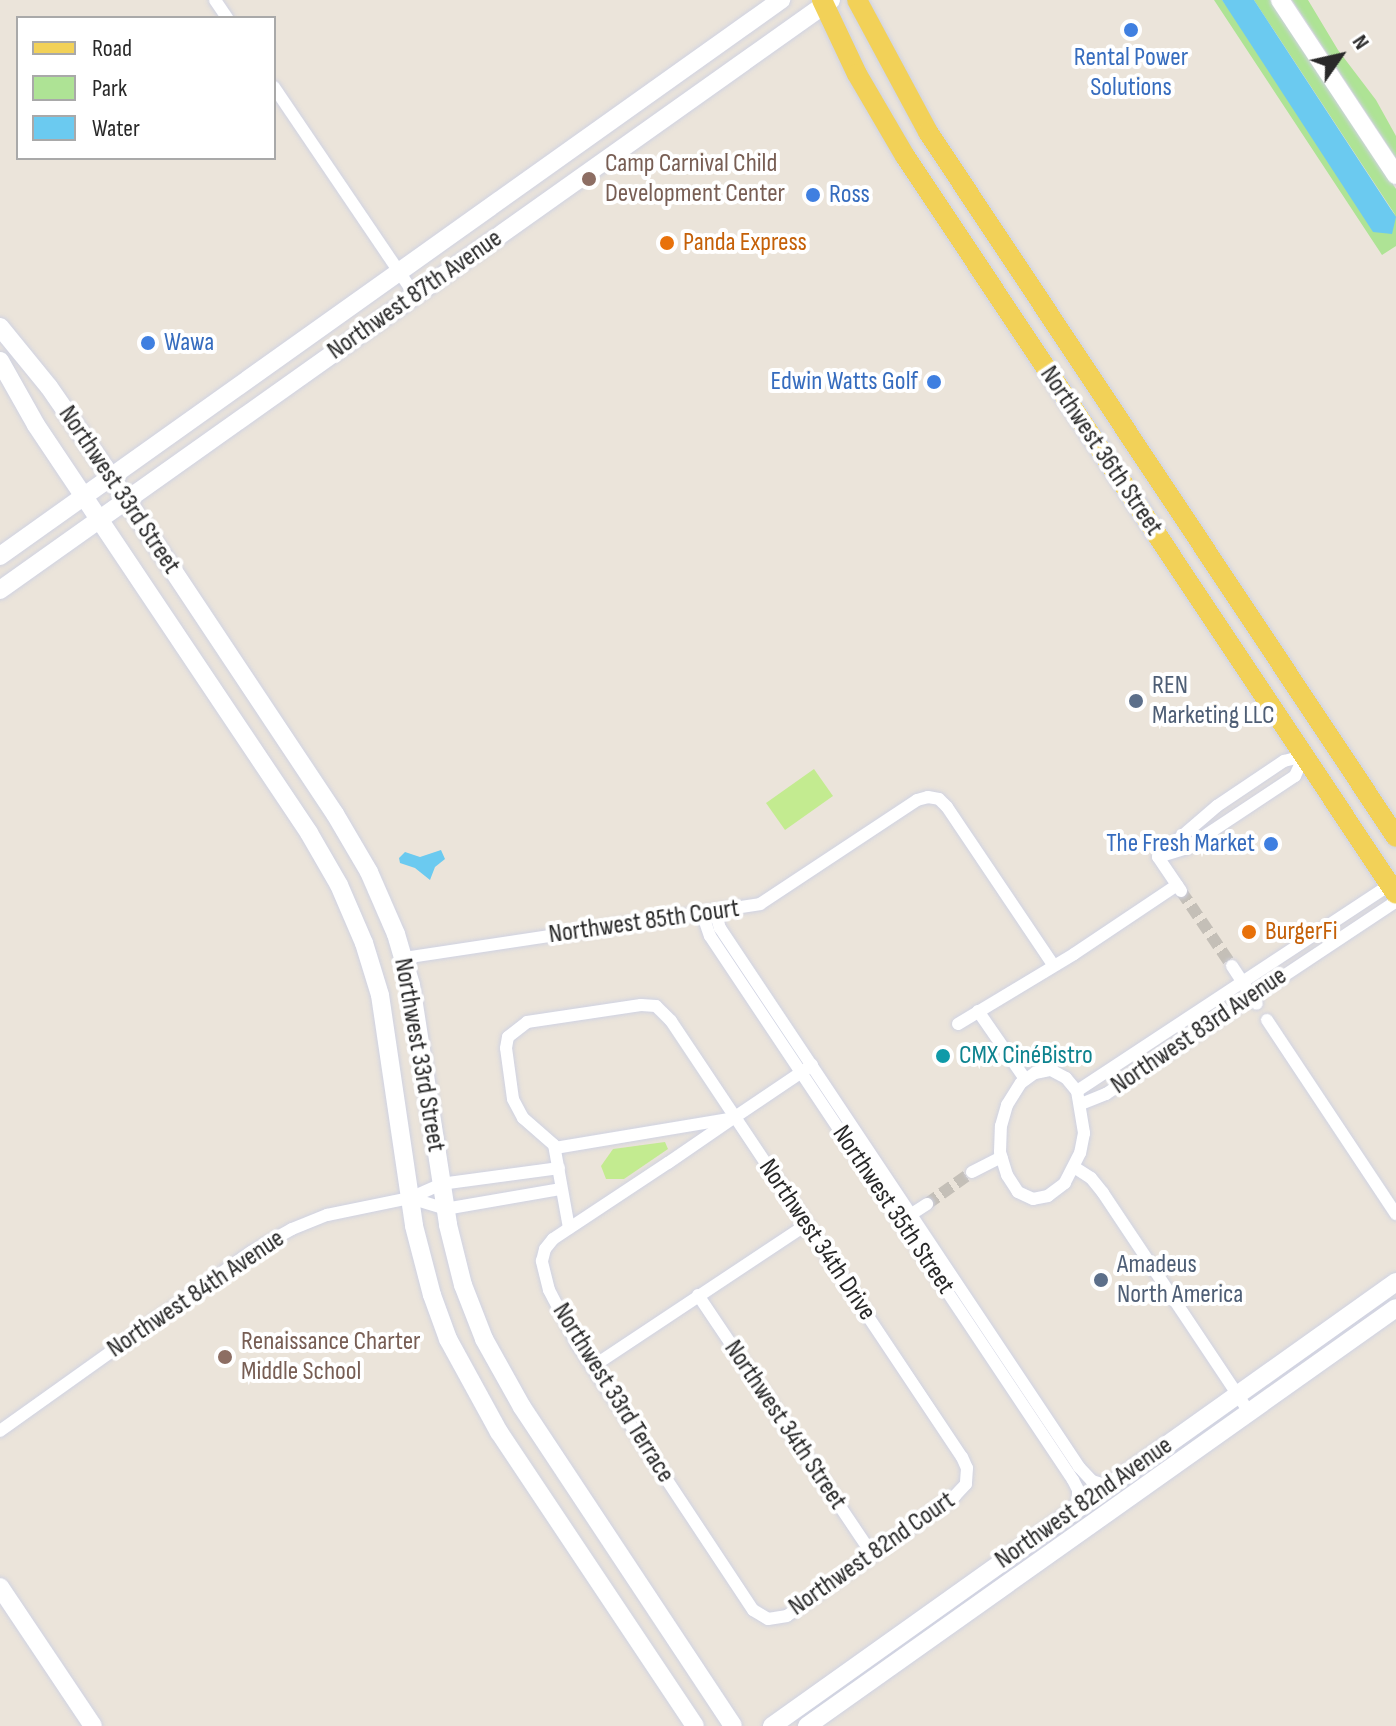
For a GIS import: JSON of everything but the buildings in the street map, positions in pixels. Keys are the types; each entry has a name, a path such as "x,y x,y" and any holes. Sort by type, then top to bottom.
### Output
{"main road":[{"name":"Northwest 36th Street","path":"857,0 913,108 1396,837"},
{"name":"Northwest 36th Street","path":"826,2 887,127 1394,890"},
{"path":"964,245 981,242 1019,270"},
{"path":"1194,590 1220,573"},
{"path":"1304,756 1330,738"}],"street":[{"name":"Northwest 87th Avenue","path":"0,556 781,0"},
{"path":"1280,0 1396,175"},
{"name":"Northwest 87th Avenue","path":"0,590 826,2"},
{"path":"276,90 415,295"},
{"path":"538,173 554,196"},
{"name":"Northwest 33rd Street","path":"0,327 53,393 111,477 341,823 374,881 404,958 417,1014 445,1209 467,1295 497,1365 733,1726"},
{"name":"Northwest 33rd Street","path":"0,361 36,425 309,833 339,885 360,932 386,1026 410,1198 432,1295 470,1384 695,1726"},
{"path":"1158,857 1239,792 1284,761 1304,756"},
{"path":"1158,857 1185,849 1295,776 1304,756"},
{"path":"1239,792 1249,806"},
{"name":"Northwest 85th Court","path":"404,958 760,904 917,800 933,797 947,807 1053,965"},
{"path":"958,1024 1179,888 1158,857"},
{"name":"Northwest 83rd Avenue","path":"1079,1098 1242,983 1394,890"},
{"name":"Northwest 83rd Avenue","path":"1079,1098 1106,1094 1254,1000 1394,890"},
{"name":"Northwest 35th Street","path":"708,912 807,1069 1003,1364 1073,1480 1078,1490 1078,1508"},
{"path":"360,932 383,953 397,959 404,958"},
{"path":"1232,966 1254,1000"},
{"name":"Northwest 34th Drive","path":"555,1148 547,1135 523,1118 513,1099 506,1044 517,1027 527,1022 645,1004 659,1008 671,1021 962,1457 968,1477"},
{"path":"978,1011 1025,1079"},
{"path":"1267,1020 1396,1214"},
{"path":"735,1117 555,1148 569,1228 807,1069"},
{"path":"1051,1070 1066,1078 1079,1098 1084,1133 1074,1167 1065,1183 1054,1193 1033,1199 1014,1187 1001,1157 1005,1112 1025,1079 1040,1071 1051,1070"},
{"path":"972,1172 1001,1157"},
{"path":"1074,1167 1091,1178 1103,1193 1249,1412"},
{"name":"Northwest 84th Avenue","path":"0,1431 276,1237 327,1215 410,1198 441,1184 559,1168"},
{"name":"Northwest 84th Avenue","path":"410,1198 445,1209 561,1189"},
{"path":"906,1218 927,1204"},
{"path":"592,1367 807,1224"},
{"name":"Northwest 33rd Terrace","path":"569,1228 545,1249 543,1269 562,1316 592,1367 753,1610 768,1619"},
{"name":"Northwest 82nd Avenue","path":"772,1726 1396,1282"},
{"name":"Northwest 34th Street","path":"698,1295 873,1555"},
{"name":"Northwest 82nd Avenue","path":"807,1726 1396,1308"},
{"path":"1323,1334 1335,1351"},
{"name":"Northwest 35th Street","path":"1003,1364 1083,1472 1092,1481 1108,1486"},
{"name":"Northwest 82nd Court","path":"768,1619 787,1616 873,1555 955,1496 968,1477"},
{"path":"0,1587 93,1726"},
{"path":"905,1656 907,1641 922,1618"}],"green space":[{"path":"1214,0 1222,0 1396,216 1396,246 1382,255"},
{"path":"1254,0 1270,0 1396,189 1396,216"},
{"path":"1292,0 1308,0 1338,50 1376,100 1396,136 1396,158"},
{"path":"814,769 833,796 785,830 766,803"},
{"path":"665,1142 668,1149 624,1179 606,1179 601,1166 613,1149"}],"water":[{"path":"1222,0 1254,0 1396,217 1392,234 1373,232"},
{"path":"441,850 445,859 435,867 430,880 415,868 400,863 399,858 405,852 420,857"}],"tunnel":[{"path":"1181,891 1232,966"},
{"path":"927,1204 972,1172"}],"place":[{"name":"Rental Power Solutions","path":"1131,30"},
{"name":"Camp Carnival Child Development Center","path":"589,179"},
{"name":"Ross","path":"813,195"},
{"name":"Panda Express","path":"667,243"},
{"name":"Wawa","path":"148,343"},
{"name":"Edwin Watts Golf","path":"934,382"},
{"name":"REN Marketing LLC","path":"1136,701"},
{"name":"The Fresh Market","path":"1271,844"},
{"name":"BurgerFi","path":"1249,932"},
{"name":"CMX CinéBistro","path":"943,1056"},
{"name":"Amadeus North America","path":"1101,1280"},
{"name":"Renaissance Charter Middle School","path":"225,1357"}]}
